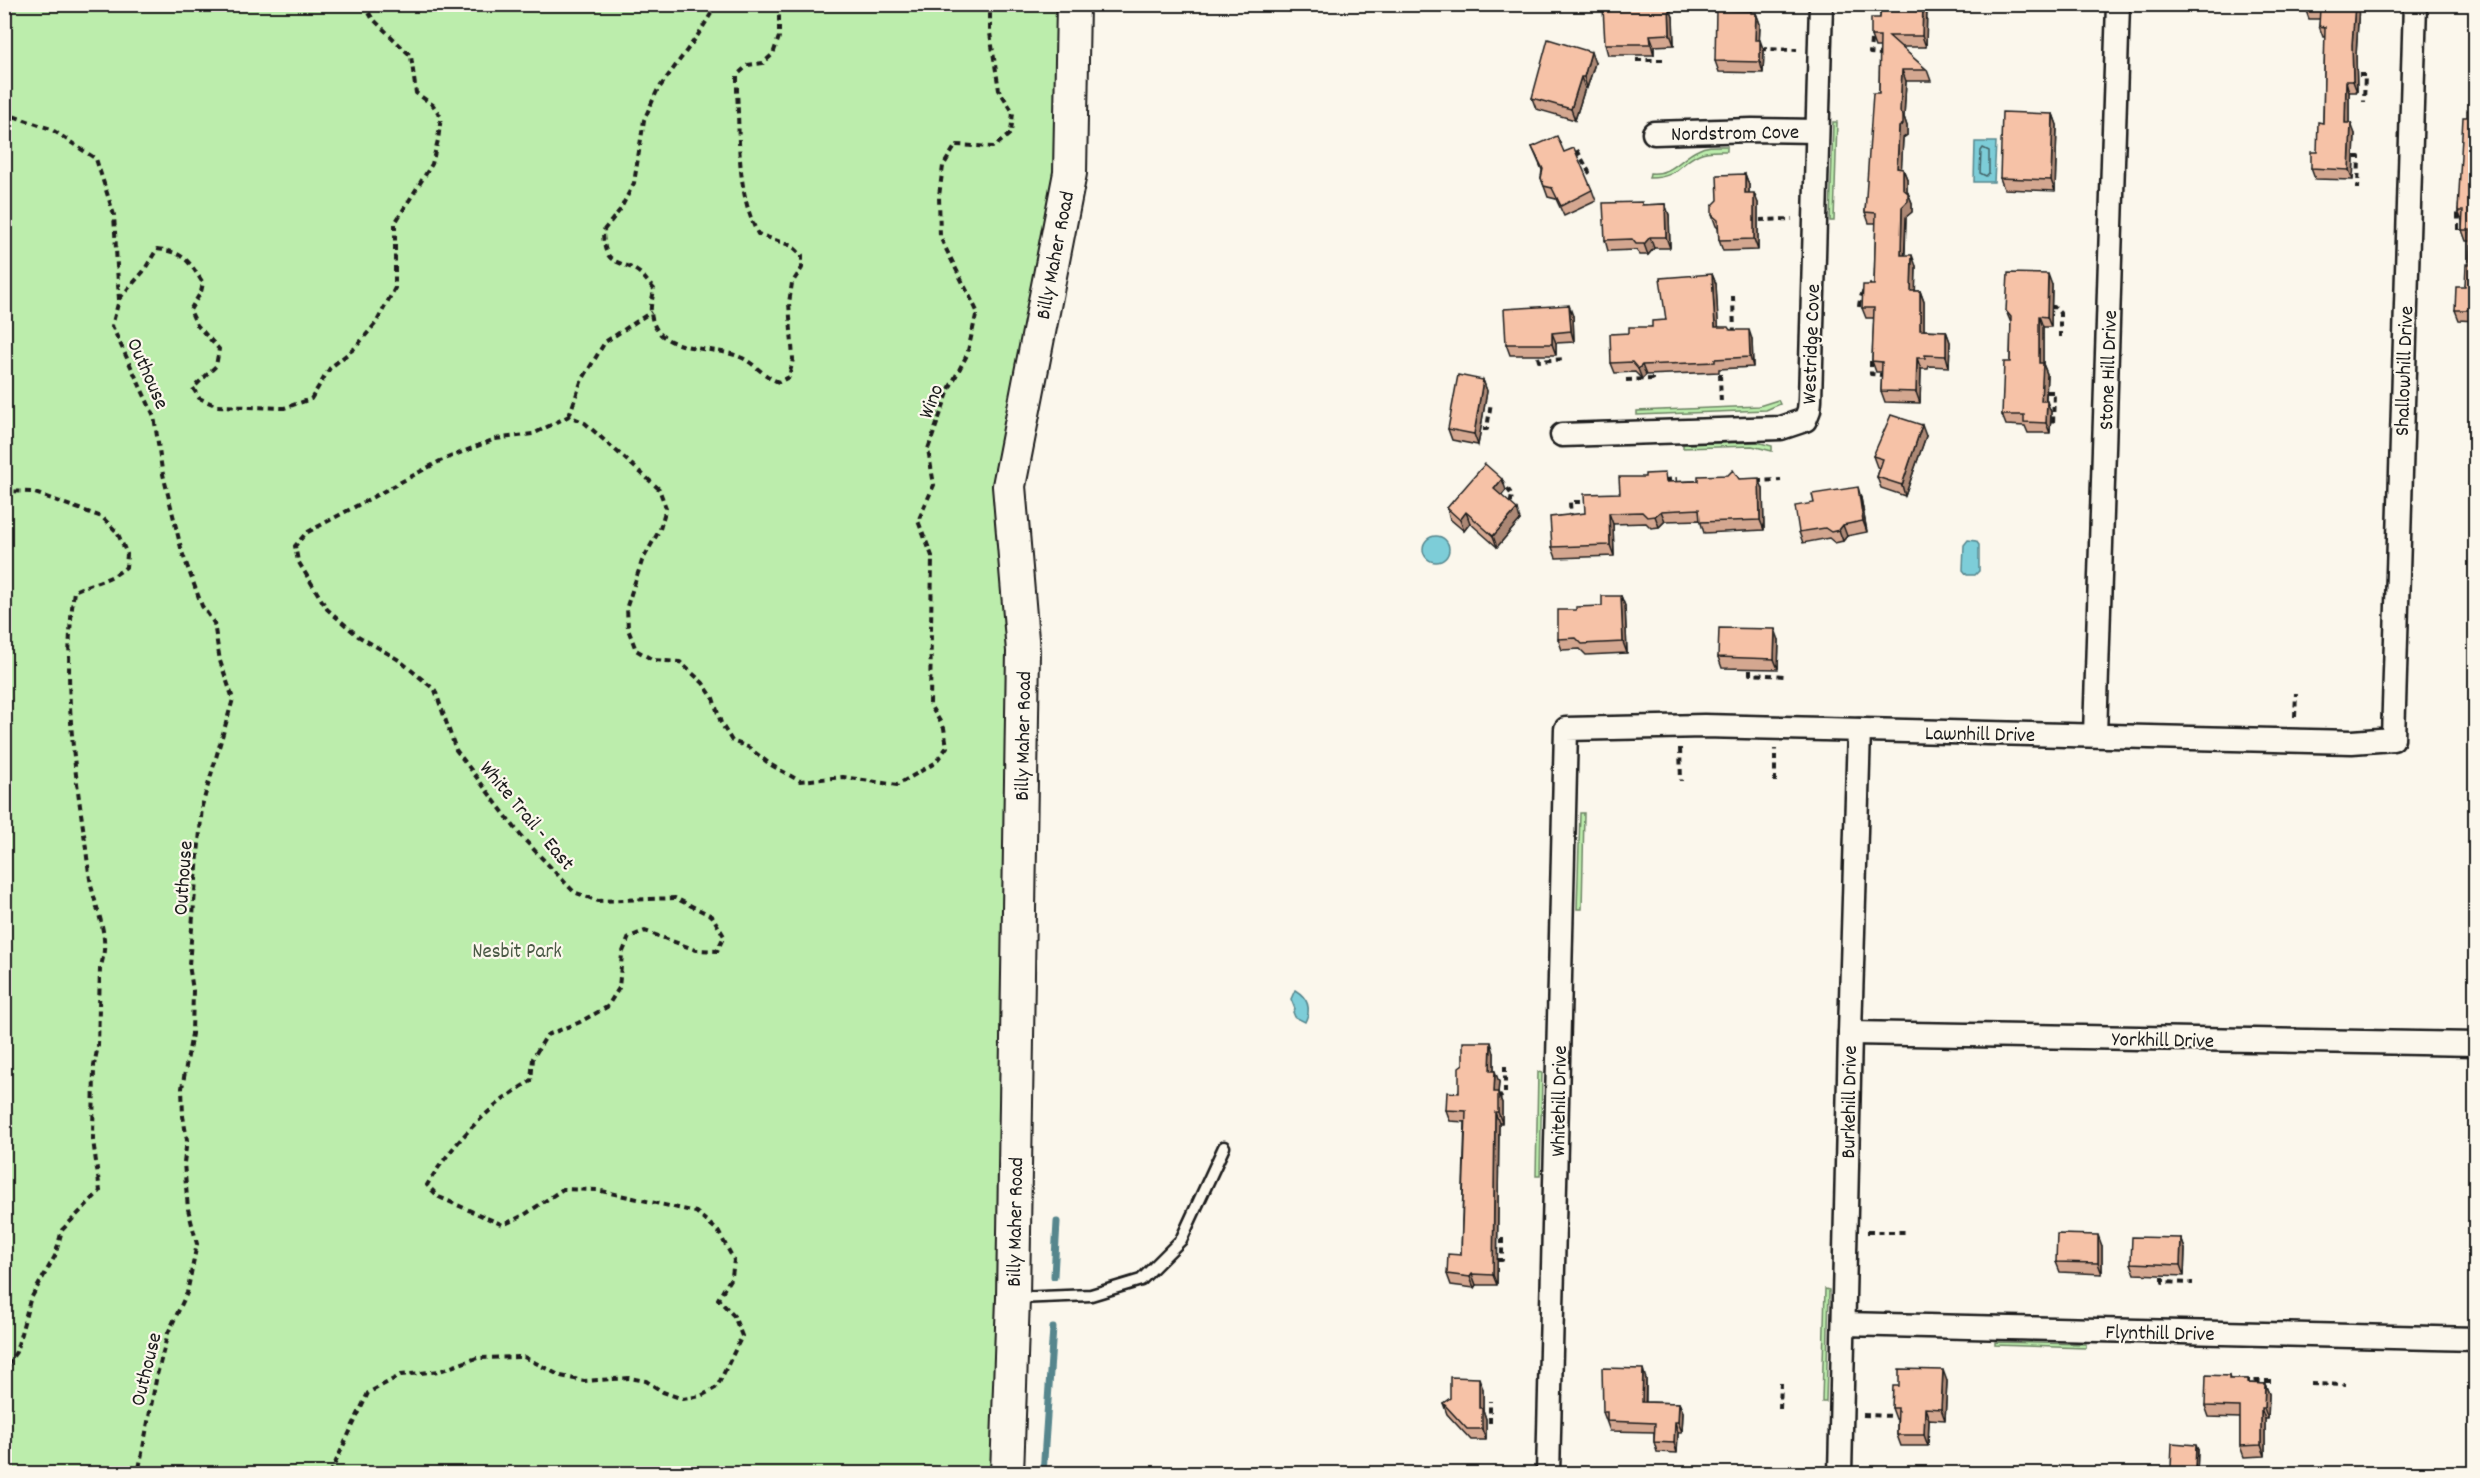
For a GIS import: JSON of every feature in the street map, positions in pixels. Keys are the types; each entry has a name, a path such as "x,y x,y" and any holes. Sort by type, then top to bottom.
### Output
{"main road":[{"name":"Billy Maher Road","path":"1007,1473 1013,1298 1023,651 1009,486 1070,172 1073,4"}],"street":[{"path":"1817,131 1821,4"},
{"name":"Stone Hill Drive","path":"2095,735 2118,4"},
{"name":"Shallowhill Drive","path":"2393,738 2415,4"},
{"name":"Nordstrom Cove","path":"1654,133 1817,131"},
{"name":"Westridge Cove","path":"1562,435 1781,428 1805,420 1810,400 1817,131"},
{"name":"Lawnhill Drive","path":"1566,729 1704,726 2352,742 2393,738"},
{"name":"Whitehill Drive","path":"1548,1473 1566,729"},
{"name":"Burkehill Drive","path":"1840,1473 1859,730"},
{"name":"Yorkhill Drive","path":"1850,1033 2475,1044"},
{"name":"Flynthill Drive","path":"1844,1324 2475,1339"}],"lane":[{"path":"1013,1298 1092,1295 1141,1280 1181,1240 1224,1147"}],"path":[{"path":"119,300 143,272 157,249 174,251 190,262 202,283 201,292 190,310 197,326 219,349 216,366 193,388 199,398 217,406 284,408 311,399 330,368 355,348 376,323 395,288 395,223 432,164 441,117 433,105 416,93 411,56 372,18 364,4"},
{"path":"717,4 698,35 657,91 644,120 634,183 620,210 603,231 603,248 615,262 640,273 654,290 651,312 655,324 668,340 688,347 741,357 767,378 779,382 789,377 793,358 789,303 792,283 802,268 802,255 792,246 758,234 749,217 743,191 737,91 737,75 748,65 763,63 773,54 779,37 779,4"},
{"name":"Wino","path":"569,416 585,423 659,489 666,508 660,529 642,561 627,606 628,629 636,650 653,660 680,662 703,683 713,698 721,723 732,741 748,747 771,765 800,781 843,777 897,785 935,763 947,747 944,728 930,705 932,556 918,521 934,485 928,449 950,387 968,355 977,311 940,237 939,196 943,166 956,145 994,147 1011,133 1013,112 999,90 990,33 990,4"},
{"path":"1871,40 1870,53 1882,54"},
{"path":"1757,48 1797,50"},
{"path":"1636,60 1664,60"},
{"path":"2359,75 2365,75 2364,102"},
{"path":"4,113 51,129 96,159 114,215 119,300"},
{"path":"1577,150 1589,172 1586,174"},
{"path":"2355,157 2359,157 2358,189"},
{"path":"2458,230 2459,202"},
{"path":"1760,220 1792,219"},
{"path":"1859,307 1866,287 1879,282"},
{"path":"1733,296 1734,335"},
{"name":"Outhouse","path":"119,300 112,326 154,416 160,461 182,552 202,606 214,623 220,661 233,699 202,806 189,965 193,990 192,1034 182,1088 187,1140 184,1163 188,1209 197,1244 187,1293 168,1333 157,1375 138,1473"},
{"path":"2050,307 2054,307 2060,313 2060,337"},
{"path":"569,416 581,382 605,342 651,312"},
{"path":"1539,357 1539,361 1565,359"},
{"path":"1871,361 1871,374 1883,375"},
{"path":"1626,380 1652,379 1652,374"},
{"path":"1720,374 1721,405"},
{"path":"2047,392 2054,392 2053,424"},
{"path":"1483,429 1486,429 1491,402"},
{"name":"White Trail - East","path":"330,1473 368,1393 401,1375 440,1371 477,1358 524,1357 561,1376 584,1381 629,1377 646,1381 663,1392 683,1399 701,1395 717,1387 742,1336 734,1316 718,1299 732,1276 734,1260 718,1232 696,1212 597,1190 563,1189 524,1215 503,1225 439,1197 427,1185 443,1159 505,1095 531,1081 534,1058 547,1035 578,1023 607,1006 618,988 622,954 629,937 645,931 696,950 717,951 724,936 712,916 675,898 598,901 574,892 521,836 456,750 435,690 399,660 357,636 327,609 298,561 295,546 306,533 440,461 495,440 534,434 569,416"},
{"path":"1499,477 1512,495 1508,510"},
{"path":"1661,480 1677,479"},
{"path":"1748,481 1781,480"},
{"path":"4,491 32,492 102,517 117,532 127,554 126,567 114,578 94,582 74,591 68,667 74,758 84,835 93,892 104,927 104,957 100,969 98,1047 94,1065 93,1140 100,1191 62,1230 55,1256 30,1300 16,1352 4,1378"},
{"path":"1571,523 1570,502 1590,502"},
{"path":"1750,670 1750,674 1784,676"},
{"path":"2295,717 2296,693"},
{"path":"1680,748 1681,781"},
{"path":"1775,749 1775,782"},
{"path":"1497,1099 1504,1094 1505,1063"},
{"path":"1867,1232 1906,1232"},
{"path":"1497,1260 1502,1260 1502,1234"},
{"path":"2163,1277 2163,1282 2193,1282"},
{"path":"2241,1388 2241,1381 2274,1382"},
{"path":"1780,1383 1780,1409"},
{"path":"2311,1384 2345,1385"},
{"path":"1490,1401 1490,1423"},
{"path":"1863,1415 1894,1416"}],"green space":[{"name":"Nesbit Park","path":"5,5 1072,5 1064,201 1011,464 1014,697 1014,1473 5,1474"},
{"path":"1833,122 1837,122 1834,221 1830,221"},
{"path":"1727,146 1727,151 1702,153 1666,176 1649,178 1650,173 1671,169 1701,148"},
{"path":"1778,400 1780,404 1766,410 1637,415 1637,411 1759,406"},
{"path":"1757,442 1772,446 1772,451 1752,446 1683,448 1683,444"},
{"path":"1580,813 1584,813 1582,909 1577,909"},
{"path":"1538,1072 1542,1073 1540,1176 1536,1176"},
{"path":"1825,1289 1829,1290 1826,1402 1822,1402"},
{"path":"1995,1342 2086,1344 2086,1348 1995,1345"}],"water":[{"path":"1975,142 1996,142 1994,182 1974,182"},
{"path":"1436,536 1445,540 1449,549 1445,558 1436,562 1427,558 1423,549 1427,540"},
{"path":"1968,540 1976,541 1979,545 1979,571 1975,575 1967,575 1963,570 1964,545"},
{"path":"1295,990 1308,1004 1305,1022 1295,1017 1293,1012 1295,1009 1291,999"}],"building":[{"path":"1626,4 1641,4 1643,7 1669,6 1670,34 1650,35 1651,44 1605,44 1603,8 1622,8"},
{"path":"1881,4 1923,4 1922,36 1889,36 1927,70 1902,70 1900,112 1903,116 1903,124 1899,127 1897,168 1903,169 1903,189 1908,193 1908,201 1902,207 1901,255 1912,255 1911,291 1920,291 1920,330 1946,331 1946,356 1925,355 1925,358 1917,358 1916,392 1881,391 1882,362 1872,361 1874,308 1862,308 1863,285 1874,285 1876,213 1865,212 1873,93 1879,93 1880,36 1871,36 1871,18 1880,18"},
{"path":"2305,4 2355,4 2352,45 2353,81 2346,81 2345,123 2351,123 2349,170 2311,168 2311,152 2317,152 2318,122 2323,123 2325,27 2319,26 2320,8 2305,8"},
{"path":"1716,10 1756,13 1755,40 1760,40 1760,62 1715,61"},
{"path":"1548,39 1591,52 1571,109 1532,98"},
{"path":"2472,100 2475,100 2475,310 2455,310 2456,287 2465,287 2466,264 2469,264 2470,230 2462,230 2463,211 2458,211 2463,117 2467,117 2467,110 2472,110"},
{"path":"2002,112 2053,114 2051,180 2000,178"},
{"path":"1557,136 1564,152 1574,148 1592,190 1561,206 1552,188 1544,186 1541,178 1543,169 1532,147"},
{"path":"1745,174 1745,193 1754,193 1754,239 1719,240 1718,220 1712,215 1712,206 1718,200 1717,175"},
{"path":"1642,202 1642,205 1665,204 1666,237 1650,237 1644,244 1636,244 1632,239 1605,240 1603,203"},
{"path":"2008,273 2048,274 2047,317 2039,316 2039,363 2043,363 2041,401 2047,401 2046,423 2024,422 2024,415 2002,415 2004,362 2010,362 2011,317 2006,311"},
{"path":"1712,274 1715,327 1749,330 1750,357 1715,359 1715,362 1642,365 1638,369 1632,362 1611,363 1610,334 1629,333 1629,327 1652,327 1652,321 1666,320 1660,278"},
{"path":"1569,305 1571,331 1552,333 1552,344 1506,344 1504,309"},
{"path":"1458,375 1483,380 1474,434 1448,429"},
{"path":"1891,415 1922,425 1902,485 1877,477 1883,459 1873,456"},
{"path":"1485,464 1502,479 1494,489 1517,509 1493,536 1466,512 1460,520 1447,508"},
{"path":"1733,470 1739,479 1759,478 1760,520 1700,522 1699,509 1661,511 1655,516 1647,517 1642,512 1609,513 1610,545 1552,547 1550,517 1585,513 1584,494 1620,493 1619,477 1645,477 1645,474 1665,473 1666,482 1698,481 1698,476 1728,475"},
{"path":"1858,487 1863,521 1843,525 1839,530 1831,532 1825,528 1799,532 1795,506 1814,503 1812,494"},
{"path":"1602,596 1621,596 1623,642 1582,644 1576,638 1558,639 1558,610 1602,606"},
{"path":"1719,628 1775,629 1774,659 1718,657"},
{"path":"1463,1042 1491,1042 1490,1071 1495,1071 1494,1092 1498,1092 1498,1112 1495,1112 1493,1275 1472,1274 1470,1277 1447,1274 1448,1254 1461,1255 1466,1111 1446,1110 1447,1092 1459,1093 1459,1067 1463,1064"},
{"path":"2057,1234 2098,1235 2098,1263 2056,1262"},
{"path":"2132,1237 2181,1238 2180,1265 2131,1263"},
{"path":"1602,1368 1643,1369 1642,1402 1679,1403 1674,1443 1654,1442 1655,1423 1607,1421 1607,1412 1603,1412"},
{"path":"1899,1369 1943,1370 1941,1409 1925,1408 1924,1435 1897,1435 1898,1408 1892,1408 1893,1386 1899,1386"},
{"path":"2206,1375 2229,1376 2229,1379 2248,1379 2248,1383 2265,1384 2264,1408 2261,1408 2261,1445 2240,1446 2240,1407 2205,1406"},
{"path":"1450,1377 1479,1378 1482,1429 1467,1429 1443,1403 1450,1398"},
{"path":"2172,1443 2196,1445 2195,1469 2171,1468"}],"waterway":[{"path":"1054,1276 1057,1222"},
{"path":"1043,1474 1053,1328"}]}
